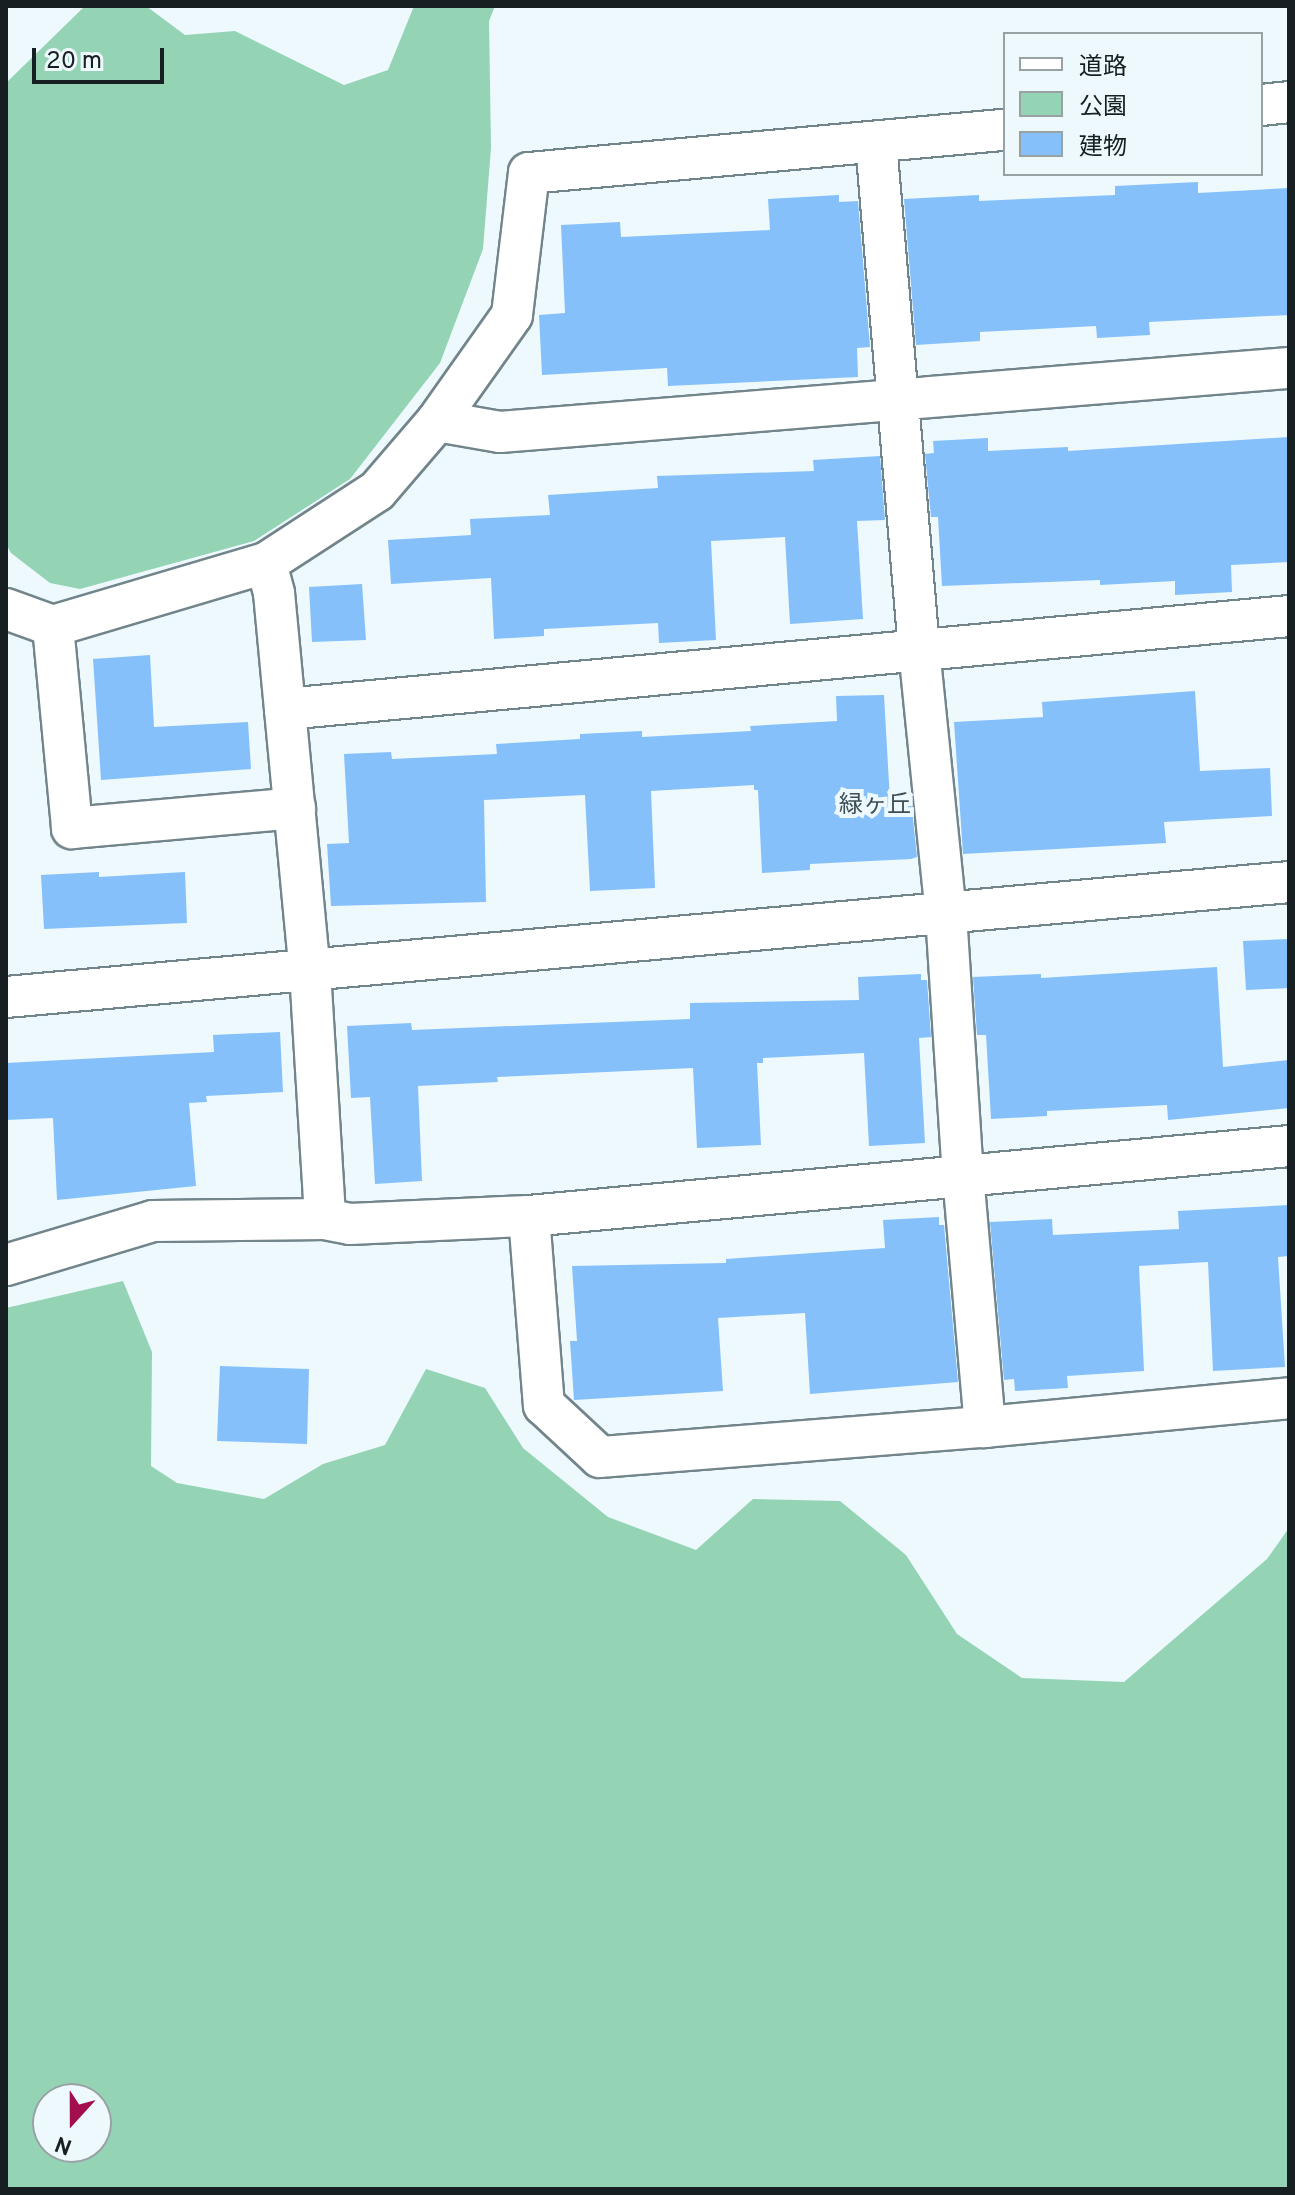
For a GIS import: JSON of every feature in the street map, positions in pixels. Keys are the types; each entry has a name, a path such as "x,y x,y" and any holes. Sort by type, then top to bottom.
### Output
{"street":[{"path":"1263,105 1289,102"},
{"path":"6,609 53,626 266,563 377,491 437,421 512,315 529,173 1003,130"},
{"path":"876,143 919,649 946,914 963,1175 985,1427"},
{"path":"437,421 500,432 1289,368"},
{"path":"266,563 274,593 310,971 325,1219"},
{"path":"285,709 1289,616"},
{"path":"53,626 72,828 295,808"},
{"path":"6,997 1289,882"},
{"path":"6,1265 153,1221 325,1219 350,1224 529,1216 1289,1146"},
{"path":"529,1216 544,1405 600,1457 985,1427 1289,1398"}],"green space":[{"path":"85,6 146,6 185,35 235,31 344,85 388,70 414,6 495,6 489,21 491,148 483,249 440,363 350,479 254,541 80,589 50,583 11,553 6,544 6,83"},
{"path":"123,1281 152,1352 151,1466 177,1483 264,1499 323,1464 385,1445 426,1369 485,1388 523,1448 608,1517 696,1550 753,1499 840,1501 906,1555 957,1634 1022,1678 1124,1682 1267,1559 1289,1528 1289,2189 6,2189 6,1308"}],"building":[{"path":"1198,182 1198,193 1289,188 1289,315 1149,322 1150,335 1097,338 1096,326 980,332 980,341 916,345 904,199 979,195 979,201 1115,195 1115,186"},
{"path":"839,195 839,202 858,201 870,347 857,348 858,377 668,386 667,368 542,375 539,315 565,313 561,225 620,222 621,237 770,230 768,199"},
{"path":"1289,437 1289,562 1231,565 1232,592 1175,595 1175,581 1100,585 1100,580 942,586 938,517 931,517 925,454 934,453 933,441 988,438 988,451 1068,447 1068,451"},
{"path":"880,456 885,520 857,521 863,619 790,624 785,537 711,541 716,640 659,643 658,623 544,629 544,636 494,639 491,578 391,584 388,540 471,535 470,519 550,515 548,495 658,488 657,476 814,471 813,460"},
{"path":"362,584 366,640 312,642 309,587"},
{"path":"150,655 154,727 248,722 251,769 101,780 93,659"},
{"path":"1195,691 1200,771 1270,768 1272,816 1164,822 1166,843 963,854 954,722 1043,717 1042,702"},
{"path":"884,695 890,801 911,800 917,857 810,864 810,870 762,873 758,790 754,790 754,785 651,791 655,888 590,891 585,795 484,800 486,902 331,906 327,844 349,843 344,754 391,752 392,759 497,754 496,744 580,739 580,734 642,731 642,737 751,731 750,726 837,721 836,696"},
{"path":"99,872 99,877 185,872 187,923 44,929 41,875"},
{"path":"1289,939 1289,988 1246,990 1243,941"},
{"path":"1217,967 1223,1067 1289,1060 1289,1108 1168,1120 1167,1105 1047,1111 1047,1116 991,1119 986,1035 977,1035 973,977 1041,974 1041,978"},
{"path":"921,974 921,980 927,980 931,1037 919,1038 925,1143 869,1146 864,1053 763,1058 763,1063 757,1063 761,1145 697,1148 693,1068 497,1077 498,1082 418,1086 422,1181 375,1184 370,1097 351,1098 347,1026 411,1023 412,1030 690,1019 690,1003 859,1000 858,977"},
{"path":"280,1032 283,1092 206,1096 207,1102 189,1103 196,1186 57,1200 53,1118 6,1120 6,1063 214,1052 213,1035"},
{"path":"1289,1205 1289,1256 1278,1257 1285,1367 1213,1371 1208,1262 1139,1266 1144,1371 1067,1376 1068,1388 1015,1391 1014,1379 1004,1380 990,1222 1052,1219 1053,1235 1179,1229 1178,1211"},
{"path":"939,1217 939,1225 944,1225 958,1382 810,1394 805,1313 718,1318 723,1391 574,1400 570,1341 577,1341 572,1266 726,1263 726,1259 885,1248 883,1220"},
{"path":"220,1366 309,1369 307,1444 217,1441"}],"district":[{"name":"緑ヶ丘","path":"875,807"}]}
